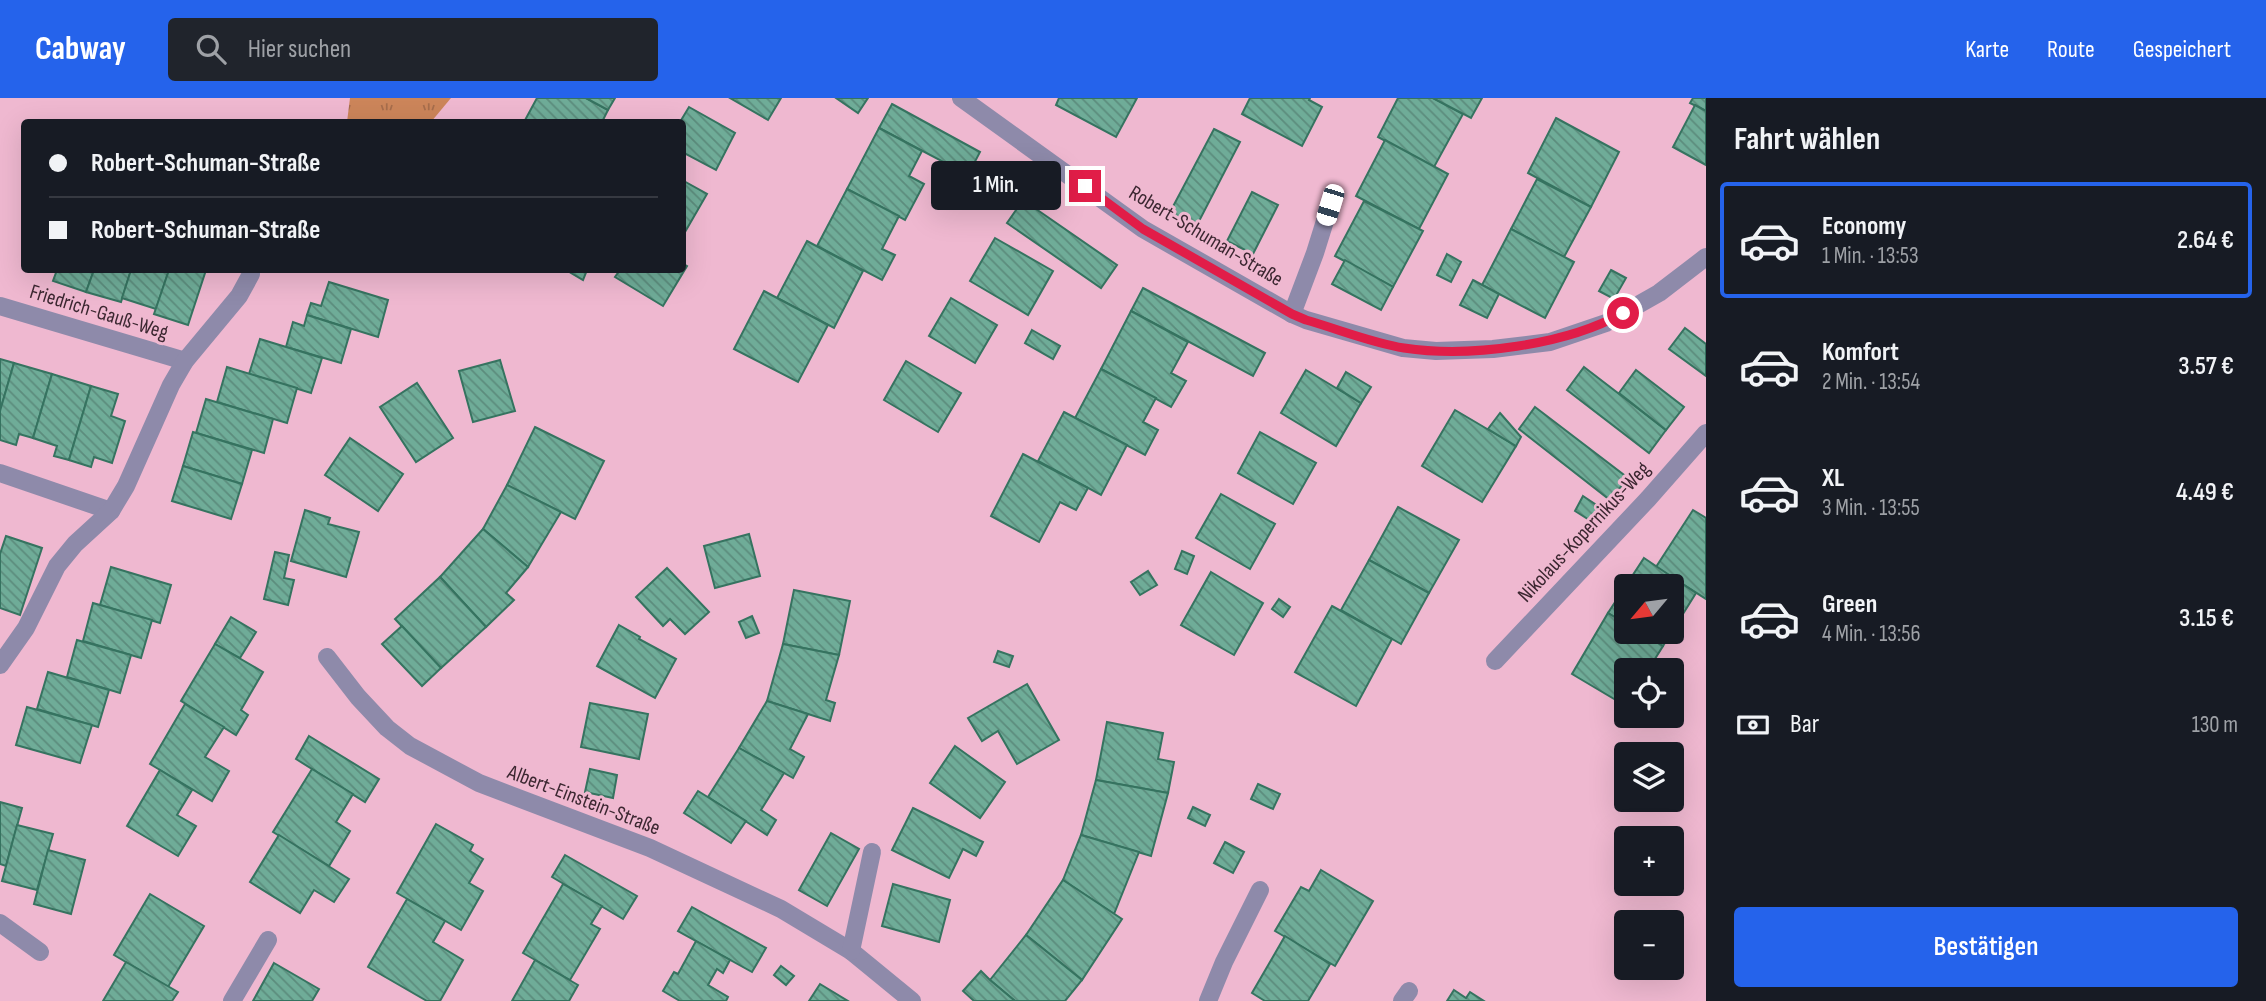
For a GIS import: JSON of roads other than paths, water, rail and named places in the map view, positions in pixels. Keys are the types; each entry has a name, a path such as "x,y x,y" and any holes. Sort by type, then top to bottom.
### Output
{"street":[{"name":"Robert-Schuman-Straße","path":"961,98 1143,229 1292,314 1403,348 1436,351 1493,349 1550,342 1605,323 1659,293 1706,257"},
{"name":"Robert-Schuman-Straße","path":"1292,314 1330,205"},
{"name":"Friedrich-Gauß-Weg","path":"0,665 26,628 57,566 75,544 111,511 126,486 156,414 185,361 239,296 251,274"},
{"name":"Friedrich-Gauß-Weg","path":"0,306 185,361"},
{"name":"Nikolaus-Kopernikus-Weg","path":"1494,661 1648,499 1706,433"},
{"path":"0,473 111,511"},
{"name":"Albert-Einstein-Straße","path":"327,657 387,729 410,746 490,788 661,853 781,909 851,951 912,1001"},
{"path":"851,951 872,852"},
{"path":"1208,1001 1260,890"},
{"path":"0,923 40,952"},
{"path":"232,1001 268,940"}]}
